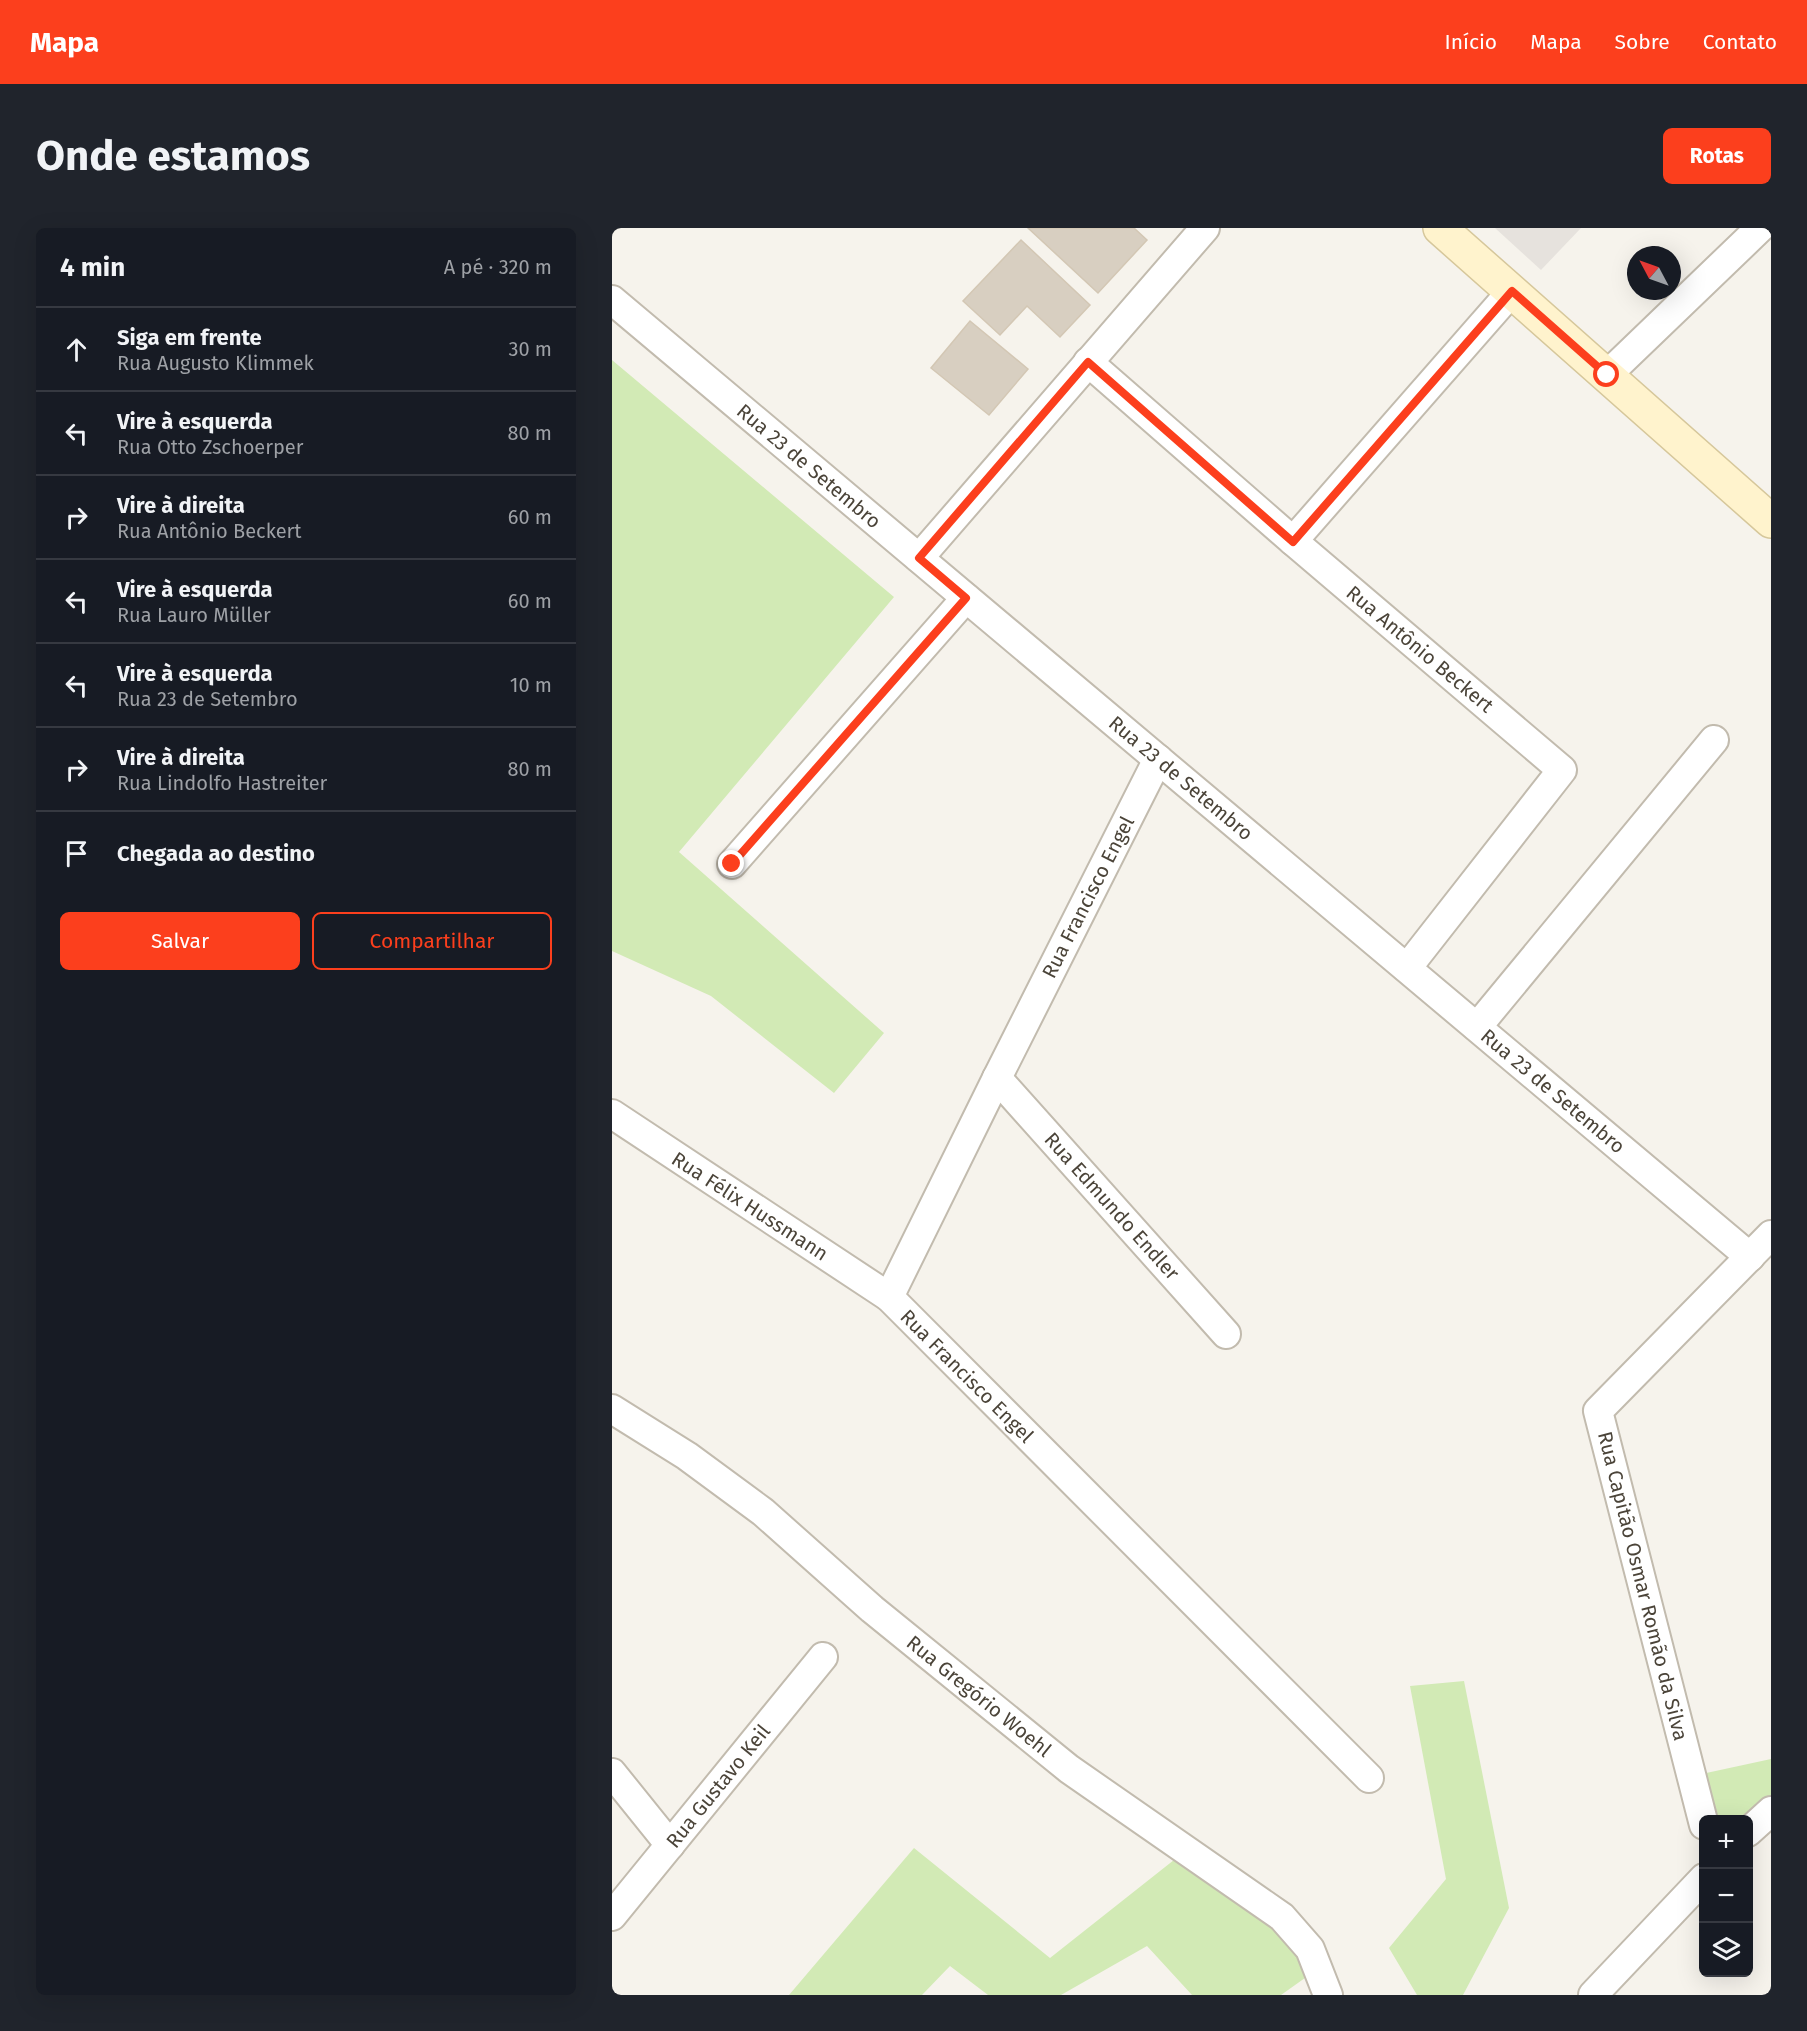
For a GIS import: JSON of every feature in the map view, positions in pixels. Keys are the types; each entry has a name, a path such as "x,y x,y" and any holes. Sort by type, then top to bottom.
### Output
{"street":[{"path":"919,558 1205,228"},
{"path":"1440,228 1771,521"},
{"path":"1607,375 1760,228"},
{"path":"1293,542 1512,291"},
{"name":"Rua 23 de Setembro","path":"612,300 1750,1257"},
{"name":"Rua Antônio Beckert","path":"1088,362 1293,542 1562,770 1407,968"},
{"path":"732,864 966,598"},
{"path":"1477,1027 1714,740"},
{"name":"Rua Francisco Engel","path":"1158,759 889,1297 1369,1778"},
{"name":"Rua Edmundo Endler","path":"997,1078 1226,1334"},
{"name":"Rua Félix Hussmann","path":"612,1114 889,1297"},
{"name":"Rua Capitão Osmar Romão da Silva","path":"1701,1815 1598,1411 1771,1234"},
{"name":"Rua Gregório Woehl","path":"612,1408 696,1462 763,1512 872,1609 1069,1769 1282,1917 1310,1948 1328,1995"},
{"name":"Rua Gustavo Keil","path":"612,1916 824,1657"},
{"path":"612,1773 670,1845"},
{"path":"1753,1828 1771,1811"},
{"path":"1593,1995 1699,1883"}],"shaded area":[{"path":"1495,228 1581,228 1541,270"}],"green space":[{"path":"612,360 894,597 679,852 884,1033 834,1093 711,996 612,951"},
{"path":"1464,1681 1509,1908 1463,1995 1417,1995 1389,1948 1446,1879 1410,1686"},
{"path":"1771,1759 1771,1801 1753,1816 1708,1815 1697,1775"},
{"path":"914,1848 1050,1958 1179,1856 1257,1910 1312,1973 1281,1995 1192,1995 1147,1946 1061,1995 988,1995 950,1966 922,1995 789,1995"}],"building":[{"path":"1028,228 1134,228 1147,240 1098,293"},
{"path":"1021,240 1090,305 1060,337 1027,306 1000,335 963,301"},
{"path":"970,321 1028,369 989,415 931,368"}],"route":[{"path":"732,864 966,598 919,558 1088,362 1293,542 1512,291 1607,375"}]}
